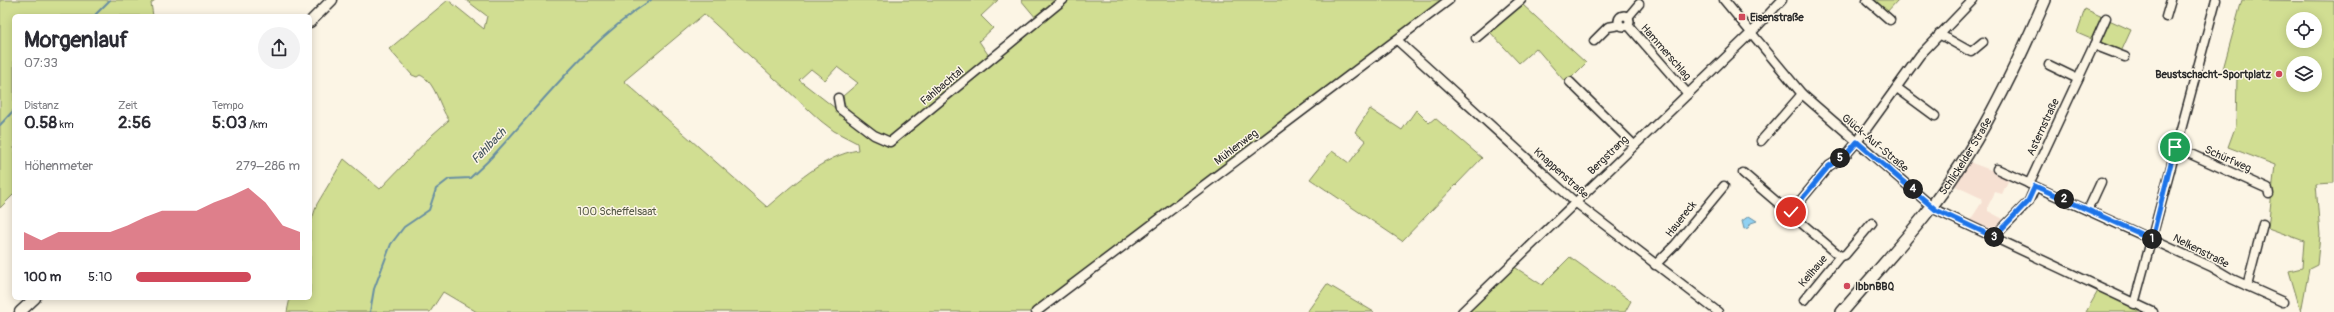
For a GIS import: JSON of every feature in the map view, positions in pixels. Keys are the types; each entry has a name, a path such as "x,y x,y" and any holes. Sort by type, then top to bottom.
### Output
{"main road":[{"name":"Schlickelder Straße","path":"1842,312 1932,205 1969,151 2006,83 2045,0"}],"street":[{"path":"312,20 332,0"},
{"name":"Fahlbachtal","path":"838,98 840,109 874,135 890,142 1064,0"},
{"name":"Mühlenweg","path":"1036,312 1449,0"},
{"path":"1476,38 1521,0"},
{"name":"Glück-Auf-Straße","path":"1724,0 1802,94 1936,210 2153,312"},
{"path":"1752,32 1782,0"},
{"path":"1866,0 1890,20"},
{"path":"1791,212 1829,166 1845,156 1857,142 1920,55 1973,0"},
{"path":"2166,17 2171,0"},
{"path":"2134,304 2175,147 2216,0"},
{"path":"1594,41 1608,27 1625,22 1640,4"},
{"name":"Asternstraße","path":"2032,185 2106,18"},
{"name":"Hammerschlag","path":"1625,22 1688,94"},
{"name":"Bergstrang","path":"1462,312 1752,32"},
{"path":"1939,34 1971,52 1983,42"},
{"name":"Knappenstraße","path":"1397,40 1576,202 1655,265 1718,312"},
{"path":"2094,44 2125,58"},
{"path":"2048,65 2078,79"},
{"path":"1570,82 1634,145"},
{"path":"1897,88 1935,116"},
{"path":"1760,141 1802,94"},
{"name":"Schürfweg","path":"2175,147 2268,189 2269,194"},
{"name":"Nelkenstraße","path":"1997,169 2152,239 2246,286 2283,302"},
{"name":"Keilhaue","path":"1743,173 1791,212 1840,256"},
{"path":"2088,210 2101,182"},
{"path":"1994,237 2028,201 2032,185"},
{"name":"Hauereck","path":"1655,265 1675,245 1724,186"},
{"name":"Keilhaue","path":"1804,300 1840,256 1845,255 1872,223"},
{"path":"2246,286 2263,224"},
{"path":"20,312 33,300"}],"shaded area":[{"path":"1969,162 2010,177 2002,194 1995,192 1988,206 1988,211 2005,220 1994,232 1969,222 1982,202 1981,198 1953,185"}],"green space":[{"path":"0,0 155,0 151,3 153,14 12,14 12,196 0,208"},
{"name":"100 Scheffelsaat","path":"448,0 484,29 487,16 466,0 998,0 981,16 993,28 979,41 993,62 1069,0 1446,0 1029,312 477,312 443,292 430,312 287,312 290,300 312,300 312,219 317,204 344,159 380,189 432,135 449,120 430,83 420,75 417,77 412,75 389,49","holes":["704,14 821,121 834,131 857,143 858,150 833,158 809,172 767,207 624,81","837,67 858,83 843,96 845,105 849,110 844,115 799,80 811,69 825,80"]},
{"path":"1021,0 1057,0 1036,18"},
{"path":"1870,0 1898,0 1885,14"},
{"path":"2242,0 2334,1 2334,183 2316,184 2320,235 2317,265 2309,269 2301,312 2289,271 2302,268 2304,241 2268,228 2275,165 2228,147 2236,125 2237,77 2223,69"},
{"path":"1523,5 1586,63 1566,83 1536,48 1519,63 1489,31"},
{"path":"2085,9 2131,30 2121,52 2077,33"},
{"path":"1370,109 1402,130 1416,110 1429,123 1435,118 1482,158 1402,241 1310,179 1332,151 1349,163 1366,141 1355,132"},
{"path":"1570,257 1631,301 1625,312 1466,312 1513,266 1542,285"},
{"path":"1327,284 1374,312 1307,312"},
{"path":"2098,291 2145,312 2086,312"}],"water":[{"path":"1749,216 1757,221 1751,223 1748,228 1744,229 1742,221"}],"waterway":[{"path":"96,14 110,0"},
{"name":"Fahlbach","path":"370,312 374,289 391,244 404,227 429,210 436,189 449,179 470,178 487,162 564,76 585,55 628,16 651,0"},
{"path":"0,125 12,112"}],"place":[{"name":"Eisenstraße","path":"1742,17"},
{"name":"Beustschacht-Sportplatz","path":"2279,74"},
{"name":"IbbnBBQ","path":"1847,286"}],"route":[{"path":"1791,212 1829,166 1845,156 1857,142 1915,190 1936,210 1994,237 2028,201 2035,186 2152,239 2175,147"}]}
